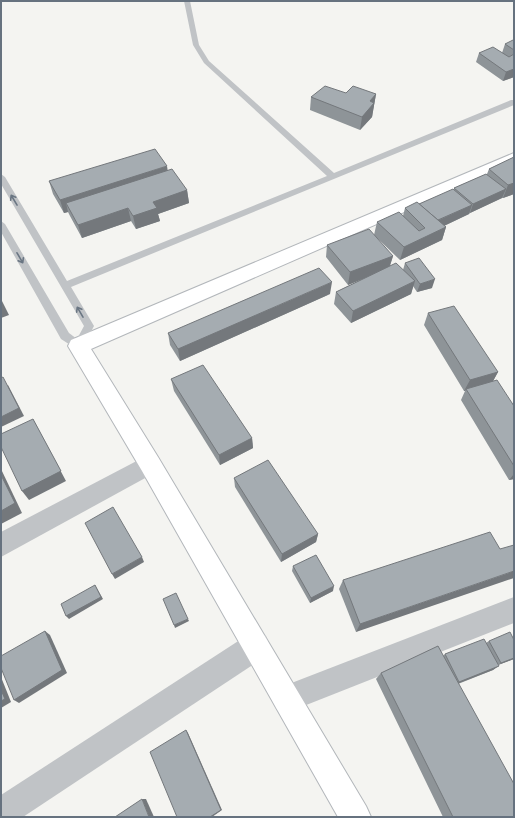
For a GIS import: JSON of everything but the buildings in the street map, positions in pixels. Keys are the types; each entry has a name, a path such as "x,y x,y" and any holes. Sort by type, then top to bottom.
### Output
{"street":[{"path":"355,817 150,464 78,346 514,158"},
{"path":"1,546 150,464"},
{"path":"286,698 514,610"},
{"path":"1,813 256,646"}],"lane":[{"path":"187,1 196,45 206,62 332,176"},
{"path":"65,286 514,102"},
{"path":"1,177 88,326 78,346 64,336 1,224"}]}
